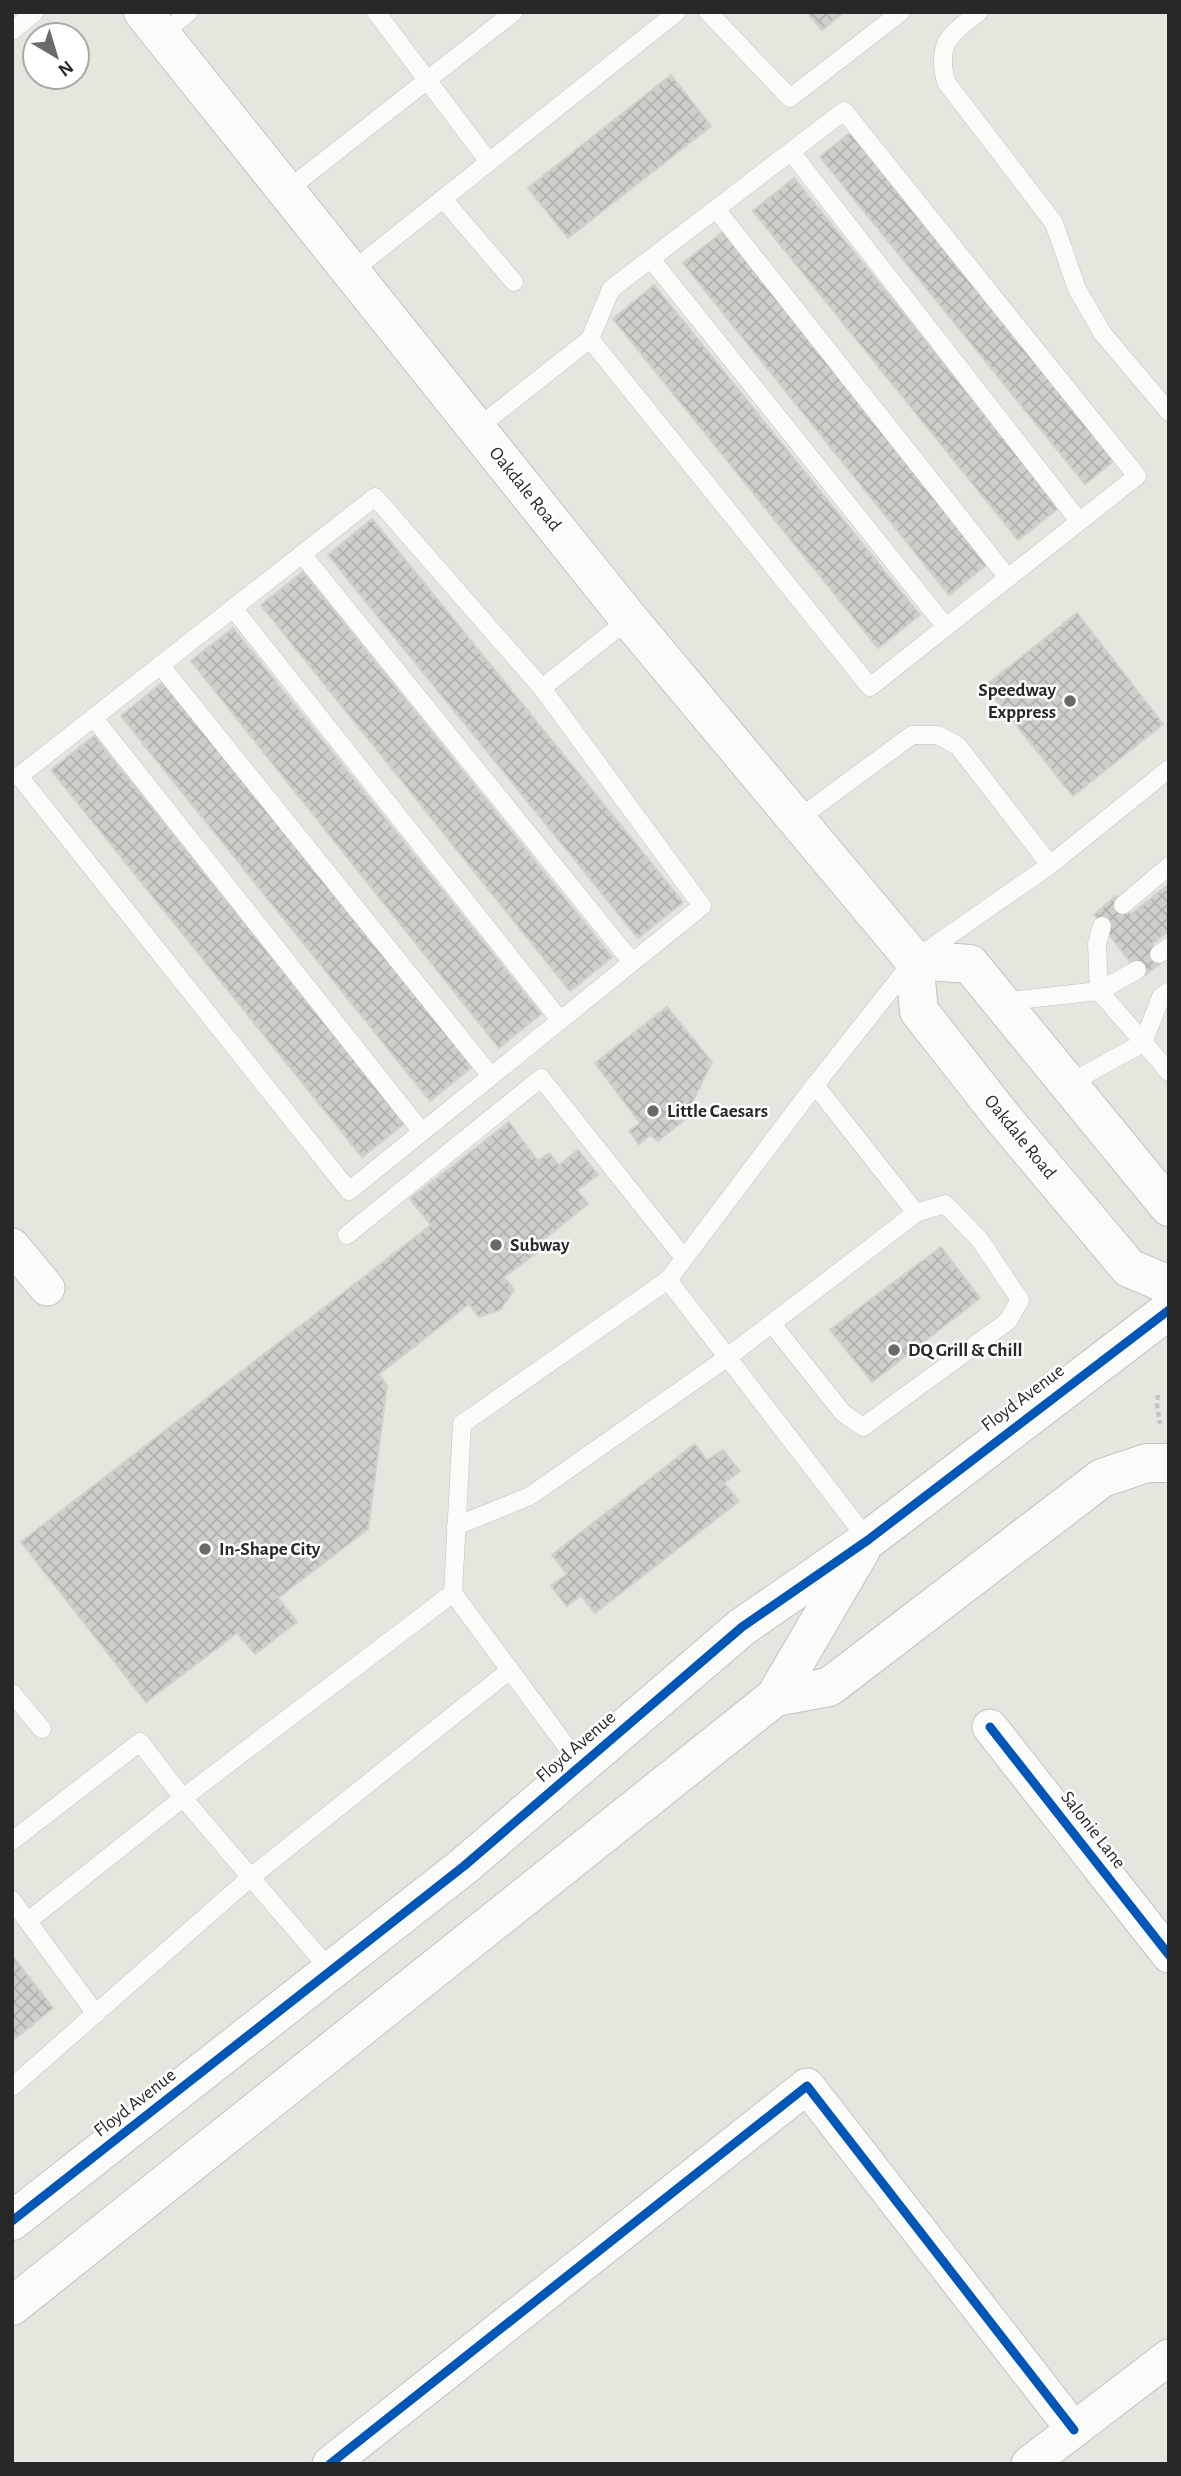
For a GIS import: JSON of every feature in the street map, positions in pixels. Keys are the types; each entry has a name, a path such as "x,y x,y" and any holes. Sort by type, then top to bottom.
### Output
{"street":[{"name":"Oakdale Road","path":"165,20 286,191 629,619 914,960 919,1011 994,1107 1129,1268 1169,1285"},
{"path":"914,960 970,964 1169,1207"},
{"path":"12,1246 47,1288"},
{"name":"Floyd Avenue","path":"12,2221 464,1866 742,1628 868,1540 1169,1310"},
{"path":"775,1697 829,1688 1102,1478 1147,1463 1166,1447"},
{"name":"Floyd Avenue","path":"12,2306 775,1697 868,1540"},
{"name":"Salonie Lane","path":"990,1727 1169,1955"},
{"path":"330,2464 807,2086 1074,2430"},
{"path":"1030,2464 1169,2357"}],"lane":[{"path":"12,31 35,12"},
{"path":"376,12 489,162"},
{"path":"286,191 514,12"},
{"path":"351,272 677,12"},
{"path":"708,12 790,98 901,12"},
{"path":"979,12 948,37 941,62 946,82 1054,223 1077,289 1102,334 1169,412"},
{"path":"476,429 590,339 611,289 844,111 1137,476 870,687 590,339"},
{"path":"791,152 1079,521"},
{"path":"443,199 514,282"},
{"path":"716,209 1008,578"},
{"path":"651,259 946,627"},
{"path":"375,497 542,688 702,906 349,1191 19,776 302,554 375,497"},
{"path":"302,554 632,962"},
{"path":"233,608 560,1020"},
{"path":"542,688 629,619"},
{"path":"160,665 491,1076"},
{"path":"93,718 422,1132"},
{"path":"798,820 912,735 937,735 958,746 1050,865"},
{"path":"581,1766 453,1593 462,1424 668,1280 815,1085 914,960 1050,865 1169,769"},
{"path":"1123,905 1169,866"},
{"path":"1102,926 1097,944 1100,991 1169,1072"},
{"path":"1000,1002 1100,991 1137,970"},
{"path":"1068,1084 1143,1043 1161,997 1169,991"},
{"path":"347,1235 541,1078 684,1258"},
{"path":"815,1085 916,1213"},
{"path":"456,1526 530,1496 728,1357 916,1213 945,1204 980,1240 1020,1300 1008,1321 863,1427 843,1413 772,1324"},
{"path":"668,1280 868,1540"},
{"path":"28,1921 183,1798 453,1593"},
{"path":"12,2087 251,1877 510,1671"},
{"path":"12,1693 42,1729"},
{"path":"12,1841 140,1742 183,1798 331,1971"},
{"path":"12,1900 96,2014"}],"path":[{"path":"1158,1395 1157,1405 1166,1447"}],"building":[{"path":"807,12 844,12 822,30"},
{"path":"671,75 711,126 568,238 528,188"},
{"path":"850,133 1115,460 1085,484 820,157"},
{"path":"794,178 1060,507 1018,540 753,211"},
{"path":"724,231 989,563 949,595 683,263"},
{"path":"654,285 920,615 878,648 613,319"},
{"path":"372,519 683,902 638,938 328,555"},
{"path":"303,572 612,957 570,991 261,605"},
{"path":"1077,613 1163,724 1073,796 985,686"},
{"path":"233,628 541,1014 499,1048 191,661"},
{"path":"164,681 473,1066 430,1101 121,716"},
{"path":"94,736 405,1123 362,1157 51,770"},
{"path":"1169,884 1169,931 1152,944 1165,960 1142,977 1094,915 1116,896 1131,914"},
{"path":"667,1007 712,1062 683,1121 658,1141 650,1135 639,1144 629,1131 640,1123 595,1063"},
{"path":"509,1122 538,1161 549,1153 559,1165 578,1150 598,1175 577,1190 588,1204 544,1239 547,1245 504,1277 514,1290 500,1310 479,1317 469,1304 379,1374 387,1386 368,1529 278,1598 297,1622 255,1654 237,1633 146,1702 21,1542 431,1225 410,1199"},
{"path":"941,1247 980,1298 872,1382 830,1330"},
{"path":"695,1444 707,1460 723,1450 740,1471 724,1483 739,1501 595,1613 581,1595 567,1606 551,1586 567,1574 552,1555"},
{"path":"12,1955 53,2008 12,2041"}],"cycle path":[{"path":"12,2221 464,1866 742,1627 868,1540 1169,1310"},
{"path":"990,1727 1169,1955"},
{"path":"330,2464 807,2086 1074,2430"}],"place":[{"name":"Speedway Exppress","path":"1070,701"},
{"name":"Little Caesars","path":"653,1111"},
{"name":"Subway","path":"496,1245"},
{"name":"DQ Grill & Chill","path":"894,1350"},
{"name":"In-Shape City","path":"205,1549"}]}
